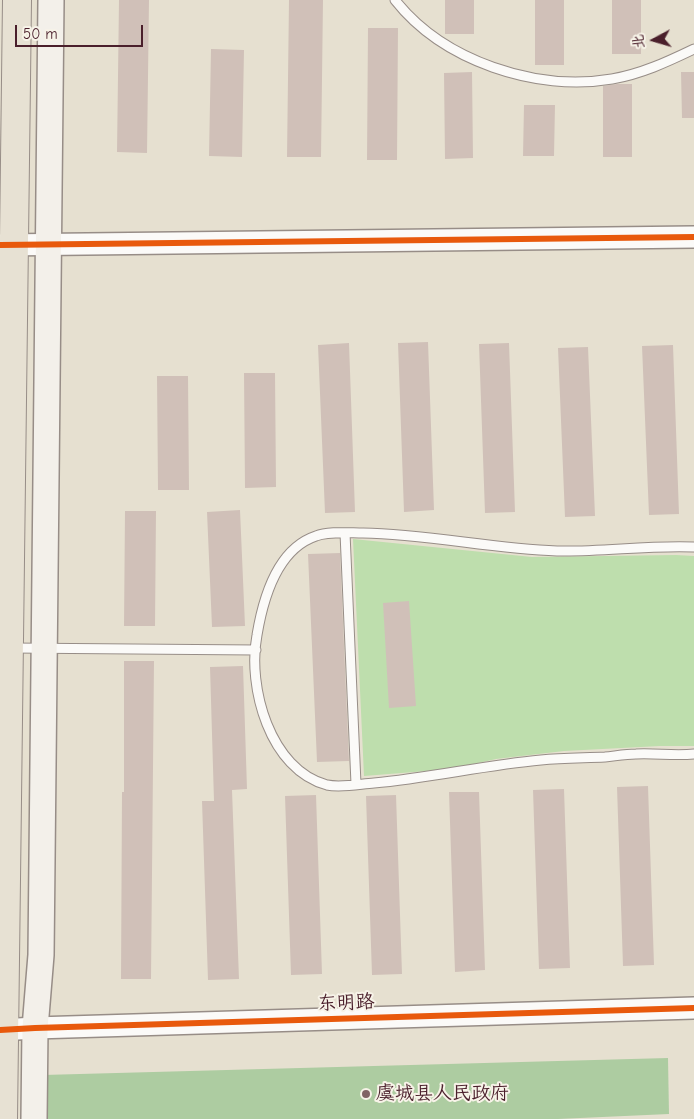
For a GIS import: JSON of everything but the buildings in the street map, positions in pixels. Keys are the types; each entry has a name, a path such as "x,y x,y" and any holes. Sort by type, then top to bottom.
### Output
{"main road":[{"path":"3,1119 2,1030 9,648 7,244 17,0"},
{"path":"34,1119 35,1028 41,955 50,0"}],"street":[{"path":"7,244 694,237"},
{"name":"东明路","path":"2,1030 694,1008"}],"lane":[{"path":"395,0 401,8 436,39 476,61 520,76 565,82 611,79 656,67 694,49"},
{"path":"345,533 356,784"},
{"path":"694,547 557,551 381,533 316,535 292,549 277,572 263,607 256,639 255,668 258,698 270,733 285,756 305,776 329,786 435,776 540,760 634,754 694,754"},
{"path":"9,648 256,650"}],"green space":[{"path":"353,539 532,557 694,556 694,746 564,751 496,759 452,769 364,776"},
{"name":"虞城县人民政府","path":"668,1058 669,1114 558,1119 42,1119 43,1075"}],"cycle path":[{"path":"0,245 694,237"},
{"path":"0,1030 694,1008"}],"place":[{"name":"虞城县人民政府","path":"366,1094"}]}
